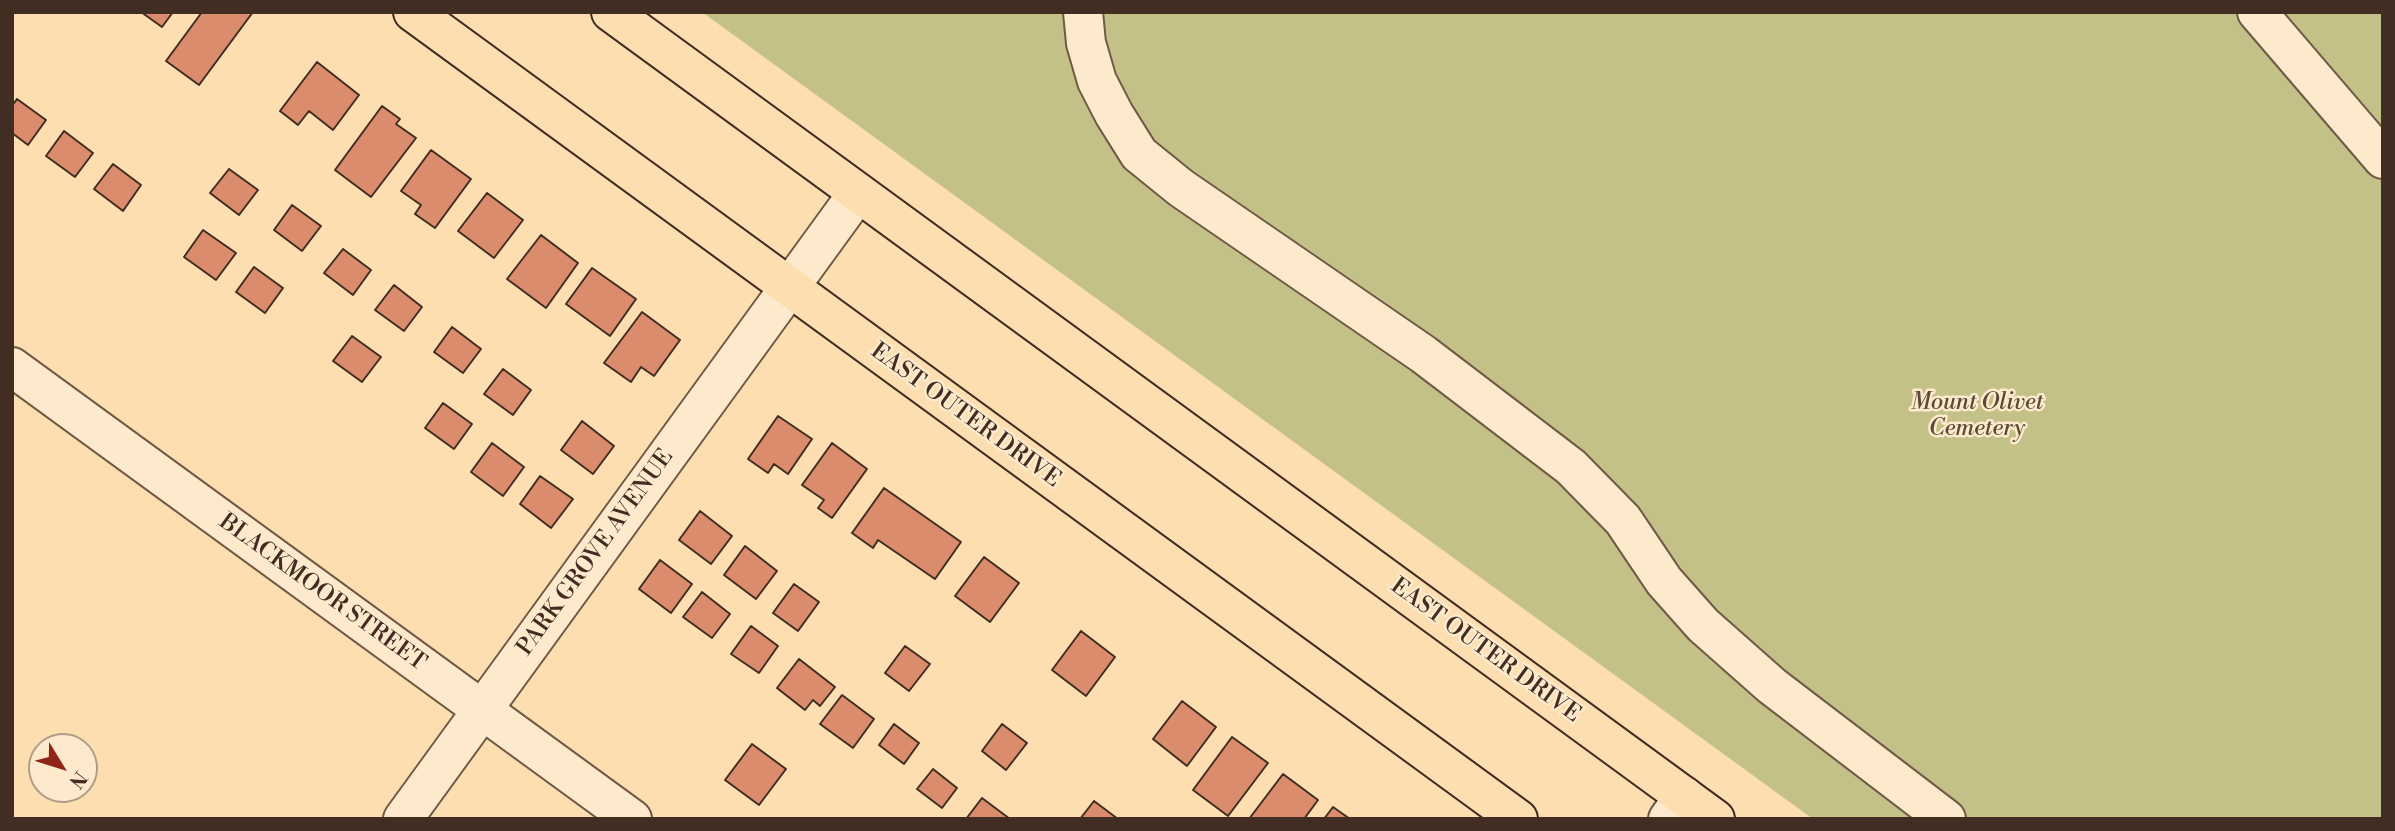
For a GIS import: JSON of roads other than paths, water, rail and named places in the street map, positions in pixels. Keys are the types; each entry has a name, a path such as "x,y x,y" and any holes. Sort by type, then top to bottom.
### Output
{"main road":[{"name":"EAST OUTER DRIVE","path":"413,12 1518,819"},
{"name":"EAST OUTER DRIVE","path":"611,12 858,193 1676,807 1715,819"}],"street":[{"path":"1083,12 1086,43 1097,81 1139,155 1181,188 1423,354 1571,467 1623,520 1664,581 1703,625 1772,686 1946,819"},
{"path":"2257,12 2383,159"},
{"name":"PARK GROVE AVENUE","path":"403,819 858,193"},
{"name":"BLACKMOOR STREET","path":"12,367 632,819"}],"park label":[{"name":"Mount Olivet Cemetery","path":"1977,416"}]}
